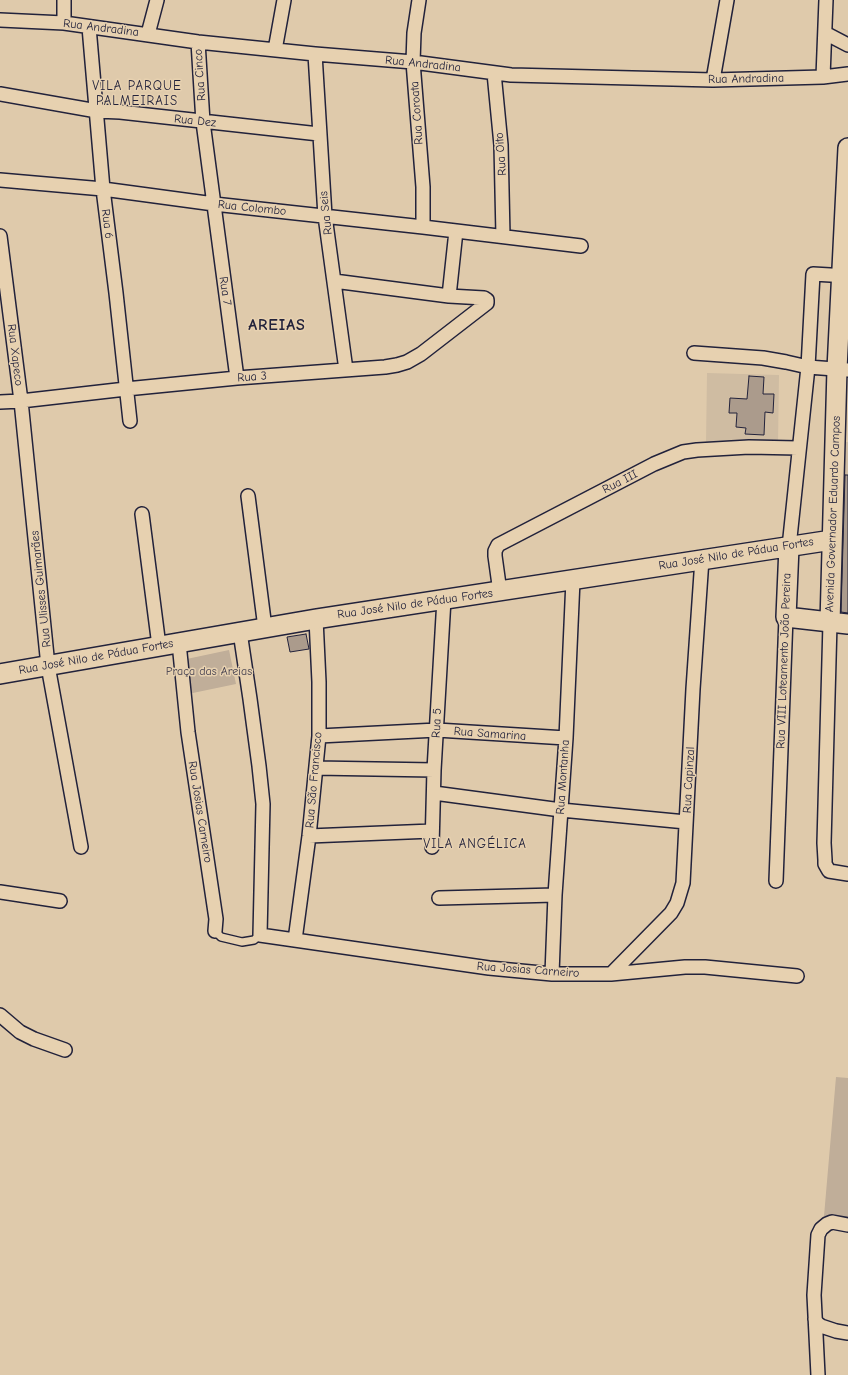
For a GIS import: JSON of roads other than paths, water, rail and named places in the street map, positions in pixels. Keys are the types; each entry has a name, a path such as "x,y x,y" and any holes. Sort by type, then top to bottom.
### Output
{"street":[{"path":"64,0 64,23"},
{"path":"148,34 157,0"},
{"path":"275,50 284,0"},
{"name":"Rua Coroata","path":"419,0 414,33 413,62 423,187 423,227"},
{"path":"713,80 727,0"},
{"path":"823,76 826,0"},
{"name":"Rua Andradina","path":"0,20 64,23 198,42 413,62 524,76 713,80 848,74"},
{"name":"Rua 6","path":"89,27 103,189 130,421"},
{"path":"825,33 848,45"},
{"name":"Rua Cinco","path":"198,42 203,122 214,204"},
{"name":"Rua Seis","path":"315,54 325,216 346,370"},
{"name":"Rua Oito","path":"494,73 501,144 504,236"},
{"name":"Rua Dez","path":"0,94 97,111 120,112 319,134"},
{"name":"Avenida Governador Eduardo Campos","path":"843,873 830,871 825,864 824,843 839,623 832,540 843,369 848,148"},
{"name":"Rua Colombo","path":"0,180 103,189 214,204 582,246"},
{"name":"Rua 7","path":"214,204 237,378"},
{"path":"334,281 449,296 456,231"},
{"name":"Rua Xapeco","path":"0,236 21,401"},
{"name":"Rua VIII Loteamento João Pereira","path":"776,881 789,547 798,448 808,367 812,274 845,275"},
{"name":"Rua 3","path":"0,402 237,378 385,367 407,362 421,354 487,302 484,298 449,296"},
{"path":"694,353 763,358 808,367 843,369"},
{"name":"Rua Ulisses Guimarães","path":"21,401 48,666 81,847"},
{"name":"Rua III","path":"500,592 495,556 495,551 498,545 654,464 683,452 698,450 798,448"},
{"path":"248,496 265,628"},
{"path":"142,514 159,646"},
{"name":"Rua José Nilo de Pádua Fortes","path":"0,674 316,619 832,540"},
{"name":"Rua Capinzal","path":"611,974 671,913 677,903 683,883 693,689 702,559"},
{"name":"Rua Montanha","path":"552,974 555,895 566,738 573,580"},
{"name":"Rua 5","path":"432,847 434,770 444,599"},
{"path":"786,617 839,623"},
{"name":"Rua São Francisco","path":"295,940 309,836 319,736 319,682 316,619"},
{"path":"240,632 252,714 262,804 260,935"},
{"name":"Rua Josias Carneiro","path":"180,643 188,732 216,919 215,931"},
{"name":"Rua Samarina","path":"319,736 437,730 566,738"},
{"path":"316,768 434,770"},
{"path":"434,793 561,810 686,822"},
{"path":"309,836 432,831"},
{"path":"0,892 60,901"},
{"path":"438,898 555,895"},
{"name":"Rua Josias Carneiro","path":"260,935 489,968 552,974 611,974 685,967 705,967 798,976"},
{"path":"0,1016 20,1032 64,1050"},
{"path":"818,1375 815,1319 815,1276 818,1235 824,1226 832,1222 848,1225"},
{"path":"815,1319 821,1326 848,1333"}],"lane":[{"name":"Rua Josias Carneiro","path":"215,931 221,937 242,942 254,940 260,935"}],"district":[{"name":"VILA PARQUE PALMEIRAIS","path":"137,94"},
{"name":"AREIAS","path":"277,325"},
{"name":"VILA ANGÉLICA","path":"475,844"}],"park label":[{"name":"Praça das Areias","path":"209,672"}]}
